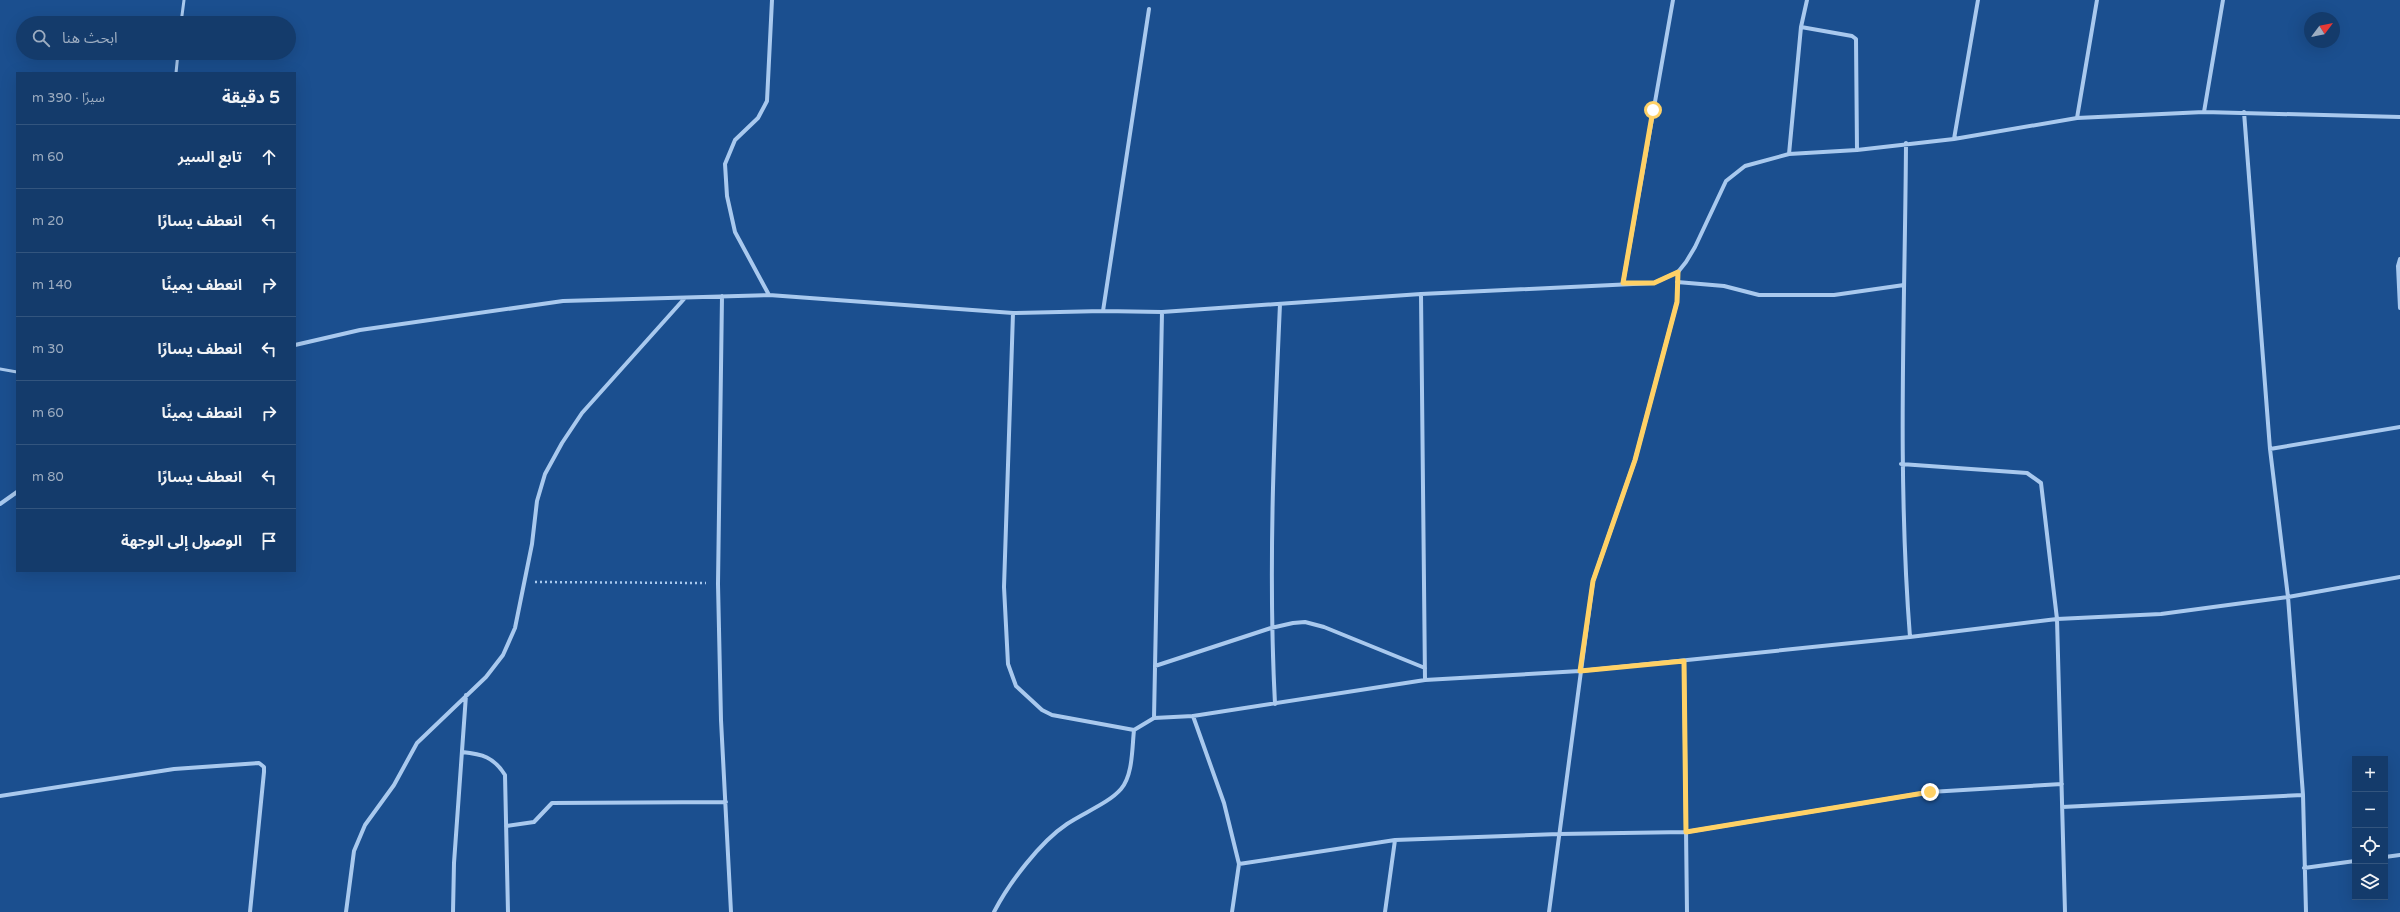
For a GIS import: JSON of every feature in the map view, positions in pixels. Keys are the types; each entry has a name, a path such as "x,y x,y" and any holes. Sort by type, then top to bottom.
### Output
{"street":[{"path":"768,295 735,232 727,196 725,164 735,140 758,118 767,102 772,0"},
{"path":"1623,283 1673,0"},
{"path":"1789,154 1801,27 1808,0"},
{"path":"1954,139 1978,0"},
{"path":"2077,118 2097,0"},
{"path":"2204,112 2223,0"},
{"path":"1103,311 1149,9"},
{"path":"1801,27 1852,36 1856,39 1858,46 1857,150"},
{"path":"1550,912 1580,671 1593,581 1635,460 1677,302 1678,272 1695,247 1726,181 1745,166 1789,154 1857,150 1906,143 1954,139 2077,118 2204,112 2400,117"},
{"path":"2244,112 2270,449 2288,597 2303,795 2306,912"},
{"path":"1906,143 1901,464 1904,561 1910,637"},
{"path":"2400,259 2398,266 2400,308"},
{"path":"296,345 360,330 563,301 768,295 1013,313 1103,311 1162,312 1421,294 1623,283 1654,283 1678,272"},
{"path":"1677,282 1724,286 1759,295 1834,295 1904,285"},
{"path":"1421,294 1425,680"},
{"path":"722,296 718,584 731,912"},
{"path":"346,912 354,851 365,825 394,785 417,743 486,677 503,655 515,628 525,582 537,501 545,474 562,443 592,401 684,298"},
{"path":"1275,704 1271,628 1273,458 1280,304"},
{"path":"1154,718 1162,312"},
{"path":"1013,313 1004,587 1008,664 1016,686 1042,710 1052,715 1134,730 1154,718 1193,716 1425,680 1580,671 1910,637 2057,619 2161,614 2288,597 2400,577"},
{"path":"2270,449 2400,427"},
{"path":"1901,464 2027,473 2039,481 2044,496 2048,548 2057,619 2065,912"},
{"path":"0,504 16,493"},
{"path":"1155,666 1271,628 1292,623 1314,623 1425,668"},
{"path":"1684,661 1687,912"},
{"path":"453,912 454,863 466,695"},
{"path":"1193,716 1224,803 1239,864 1232,912"},
{"path":"994,912 1037,850 1065,825 1110,798 1121,788 1131,763 1134,730"},
{"path":"462,752 481,754 493,760 502,770 505,780 508,912"},
{"path":"0,796 174,769 259,763 264,767 264,772 250,912"},
{"path":"1239,864 1396,840 1560,834 1686,832 1930,792 2062,784"},
{"path":"2062,807 2303,795"},
{"path":"506,826 534,822 552,803 726,802"},
{"path":"1385,912 1396,840"},
{"path":"2388,857 2400,855"},
{"path":"2304,868 2352,861"},
{"path":"997,906 998,912"}],"lane":[{"path":"182,16 184,0"},
{"path":"176,72 177,60"},
{"path":"0,369 16,372"}],"path":[{"path":"525,582 718,584"}],"route":[{"path":"1653,110 1623,283 1654,283 1678,272 1677,302 1635,460 1593,581 1580,671 1684,661 1686,832 1930,792"}]}
